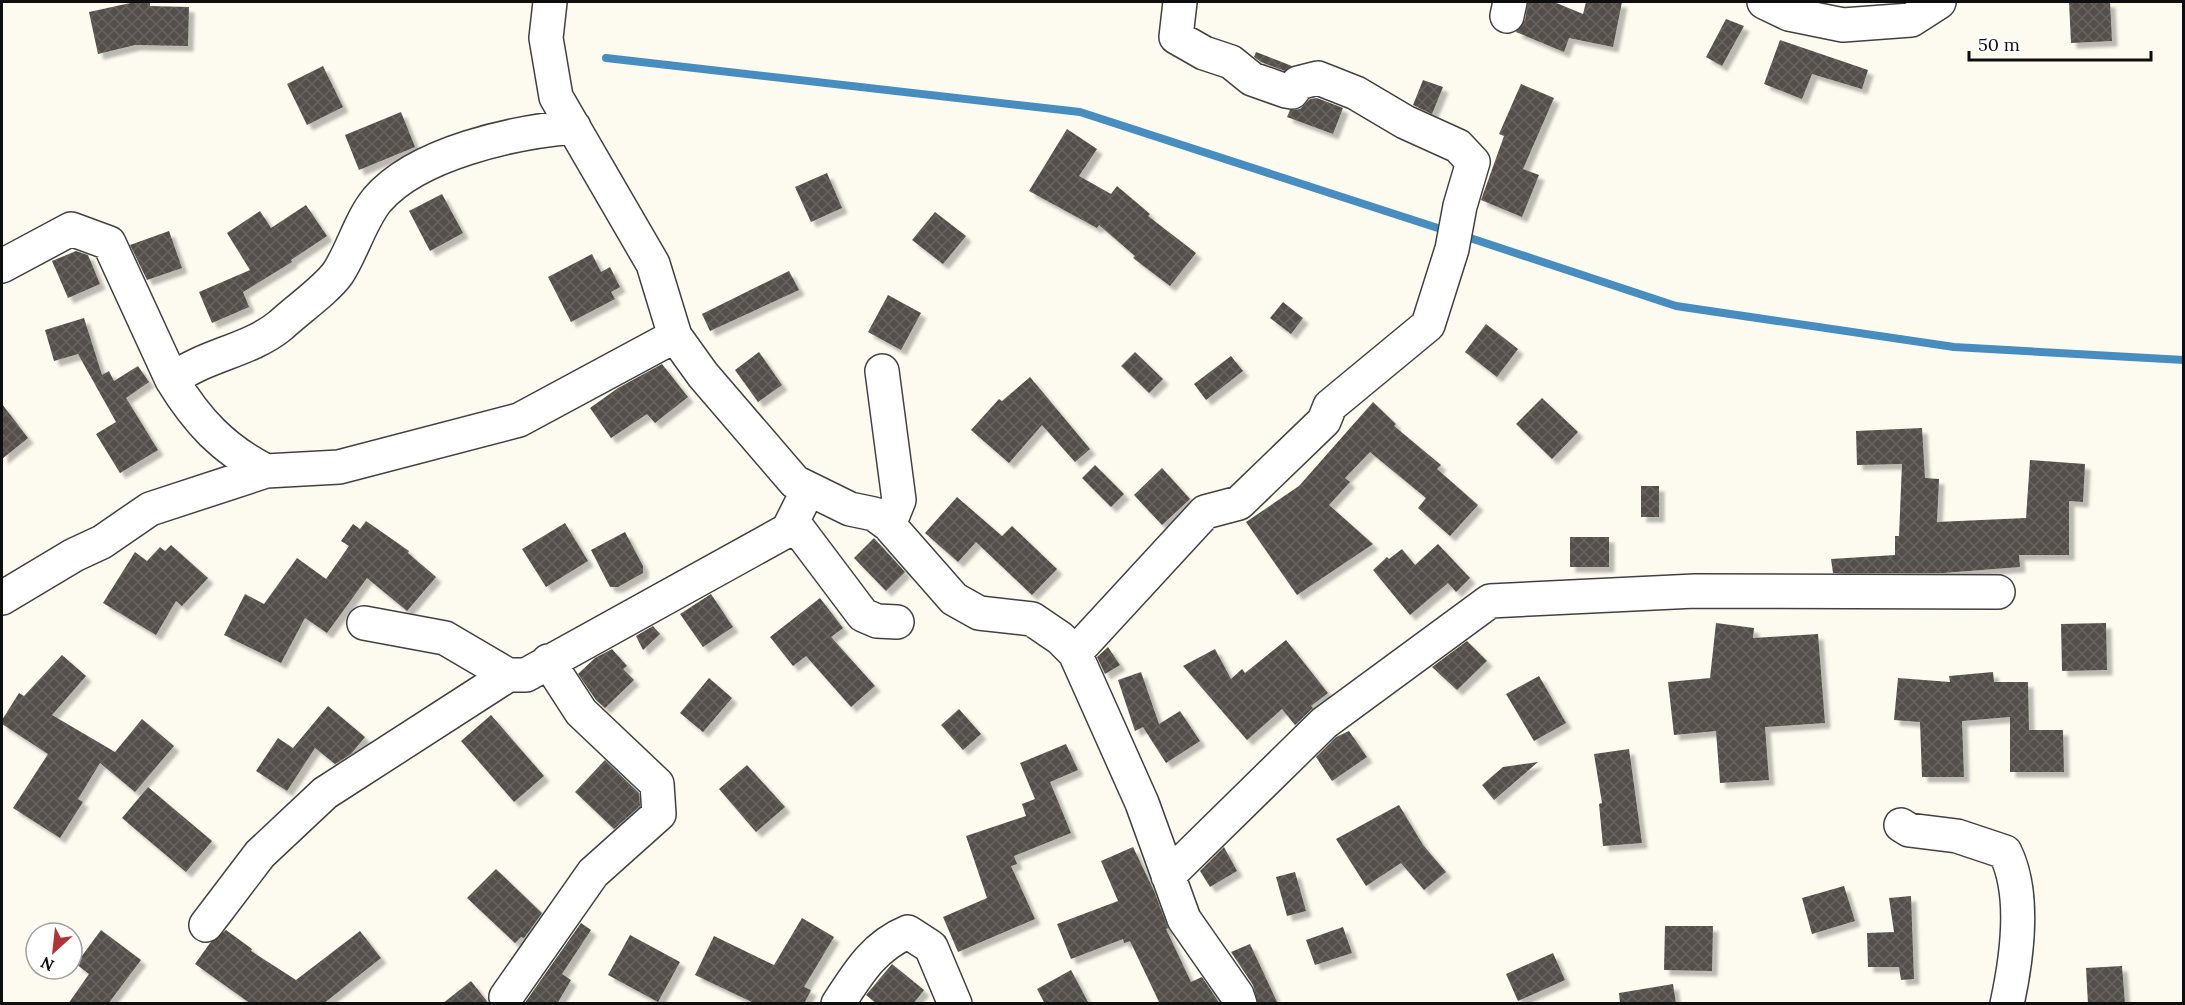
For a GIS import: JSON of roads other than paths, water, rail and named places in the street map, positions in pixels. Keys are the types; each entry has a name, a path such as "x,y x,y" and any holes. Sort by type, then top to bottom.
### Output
{"street":[{"path":"550,2 546,38 556,97 652,264 675,336 703,375 727,400 795,482 850,509 874,514 889,525 954,598 979,613 1032,619 1060,638 1075,653 1142,803 1184,919 1237,995 1240,1004"},
{"path":"1075,653 1204,512 1239,503 1323,421 1330,406 1428,325 1452,249 1460,206 1473,162 1458,146 1405,122 1356,93 1318,78 1298,83 1292,92 1286,91 1252,79 1231,62 1195,48 1176,37 1180,2"},
{"path":"1764,2 1789,14 1843,25 1911,20 1939,2"},
{"path":"172,380 187,368 278,327 296,311 337,274 376,202 399,178 462,150 541,129 574,127"},
{"path":"2,267 71,229 108,243 172,380 205,428 248,462 266,471"},
{"path":"2,598 74,555 102,542 150,509 266,471 339,467 519,420 675,336"},
{"path":"882,371 899,500 889,525"},
{"path":"364,623 445,638 508,675 526,675 788,530 808,490"},
{"path":"793,522 863,615 878,621 897,622"},
{"path":"1168,876 1324,723 1490,601 1695,591 1998,592"},
{"path":"506,997 593,873 659,814 657,784 581,712 548,661"},
{"path":"206,925 260,854 325,793 508,675"},
{"path":"1901,825 1909,830 1957,836 2005,852 2015,871 2017,957 2007,1004"},
{"path":"838,1004 865,962 888,940 908,932 931,947 955,1004"}],"waterway":[{"path":"606,58 1080,112 1447,231"},
{"path":"1461,235 1676,306 1954,347 2184,360"}]}
